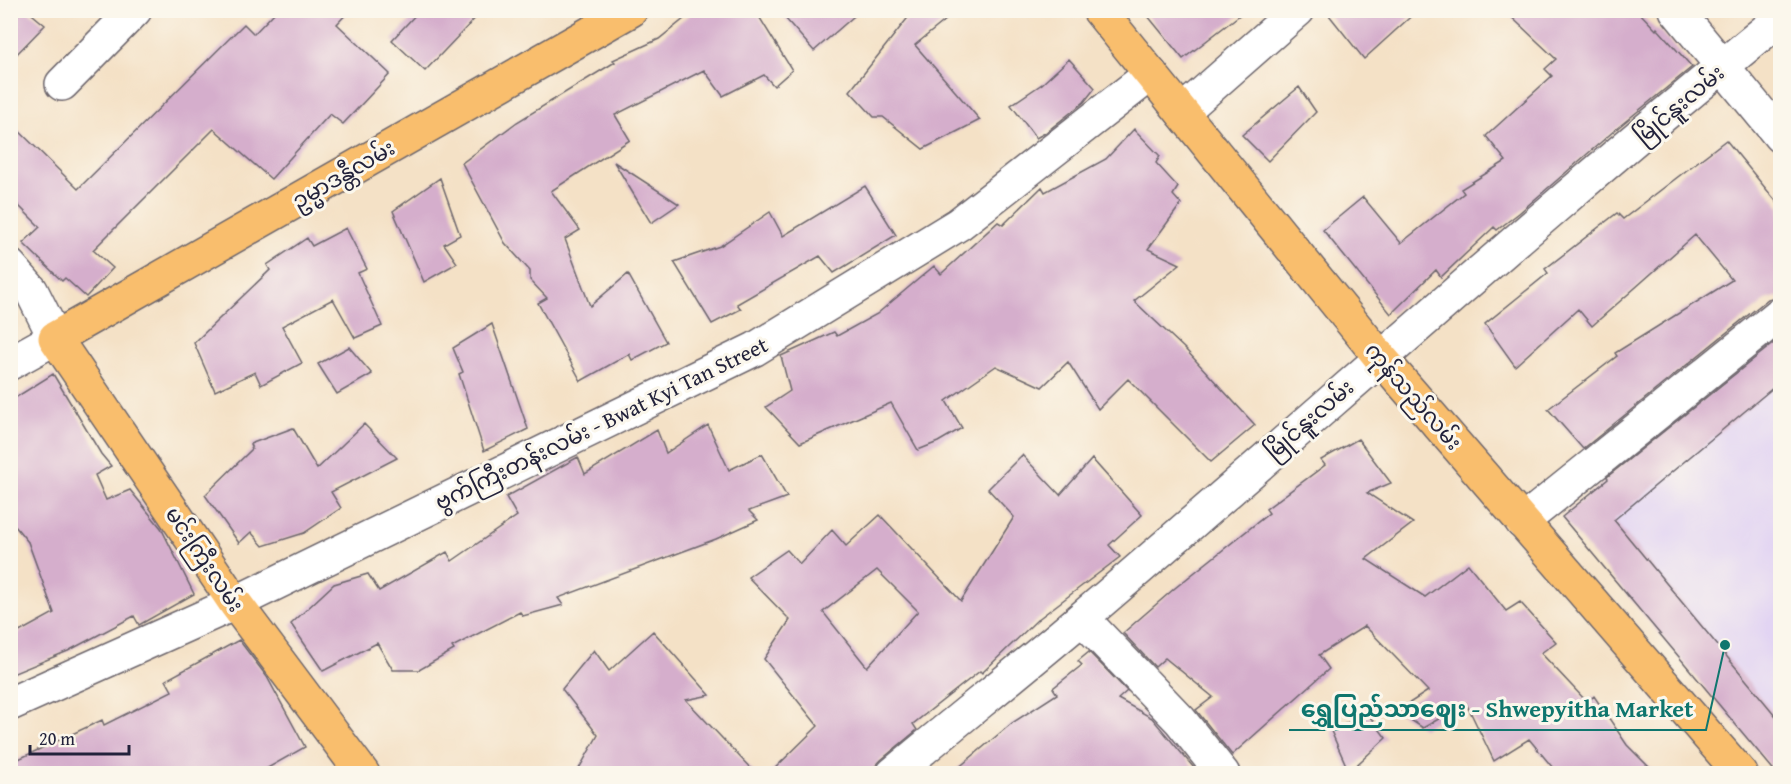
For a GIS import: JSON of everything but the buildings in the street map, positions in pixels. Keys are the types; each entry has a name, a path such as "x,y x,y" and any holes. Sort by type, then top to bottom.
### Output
{"main road":[{"name":"ဥမ္မာဒန္တီလမ်း","path":"55,338 631,10"},
{"name":"ကုန်သည်လမ်း","path":"1099,10 1380,357 1741,774"},
{"name":"မင်းကြီးလမ်း","path":"55,338 235,603 363,774"}],"street":[{"path":"62,84 135,10"},
{"path":"1182,112 1298,10"},
{"path":"1676,10 1780,136"},
{"name":"မြိုင်နူးလမ်း","path":"893,774 1082,618 1380,357 1780,19"},
{"name":"ဗွက်ကြီးတန်းလမ်း - Bwat Kyi Tan Street","path":"10,704 235,603 756,349 959,224 1151,74"},
{"path":"10,266 31,290 55,338 10,363"},
{"path":"1522,522 1780,314"},
{"path":"1082,618 1180,720 1223,774"}],"shaded area":[{"path":"1780,335 1780,773 1777,773 1562,517"}],"place":[{"name":"ရွှေပြည်သာဈေး - Shwepyitha Market","path":"1725,645"}]}
